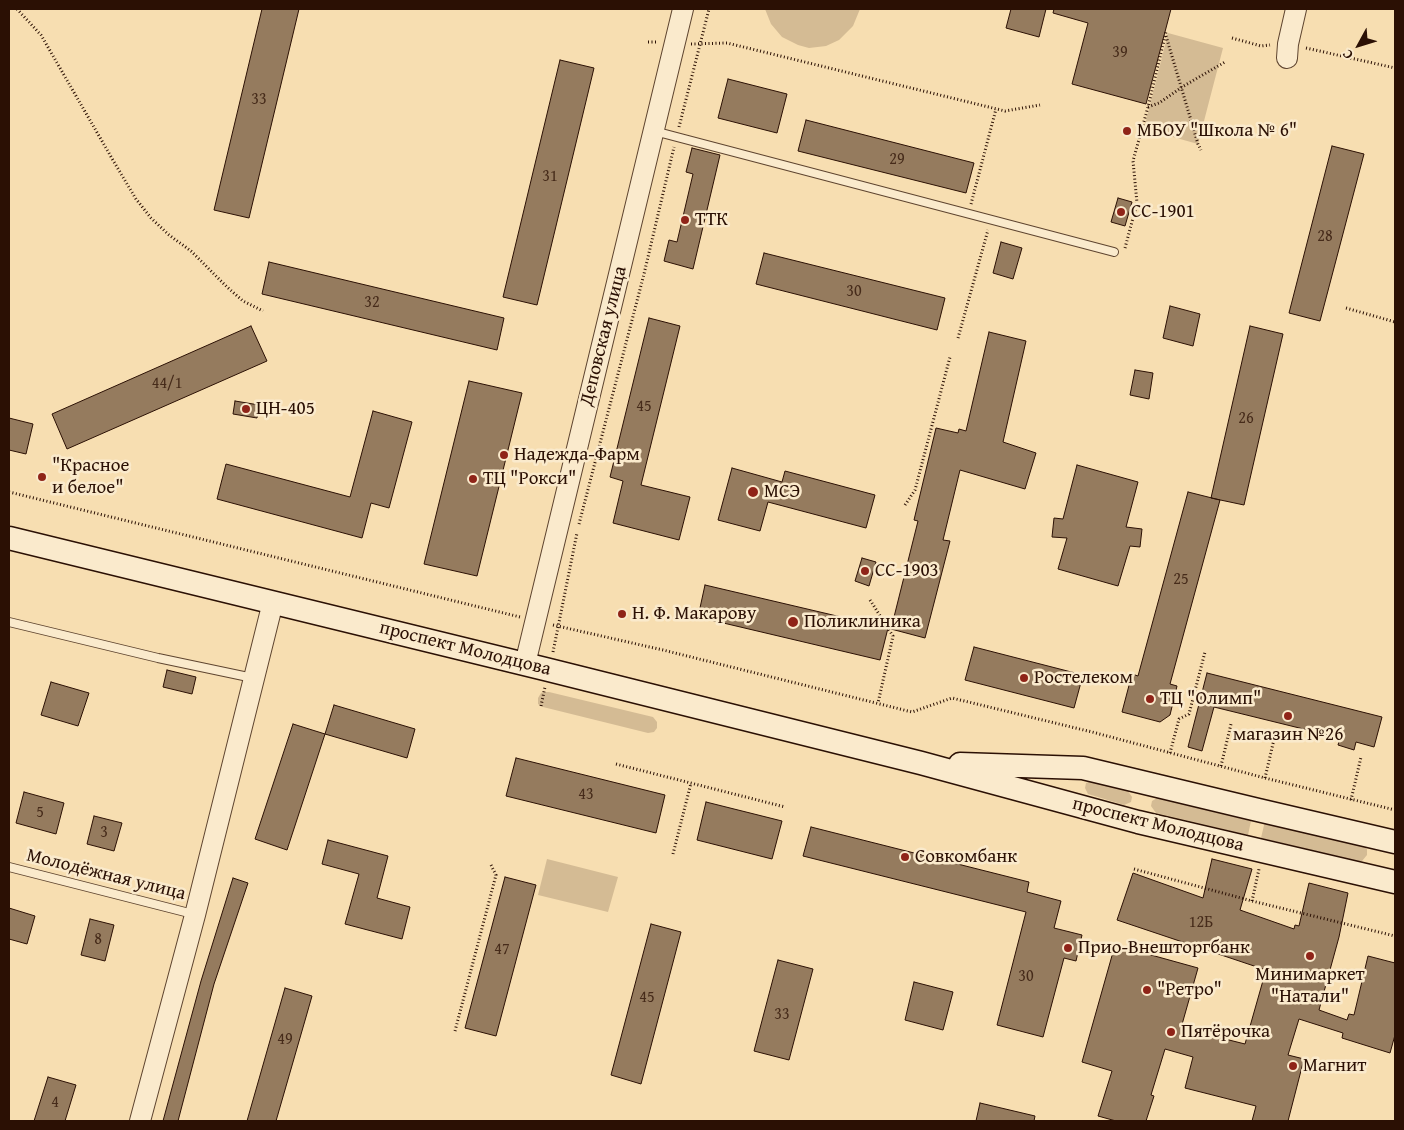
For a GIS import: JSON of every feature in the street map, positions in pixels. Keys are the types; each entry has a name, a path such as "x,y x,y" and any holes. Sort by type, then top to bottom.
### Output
{"main road":[{"name":"проспект Молодцова","path":"9,538 921,763 1138,822 1395,882"},
{"name":"проспект Молодцова","path":"921,763 1083,768 1395,842"}],"street":[{"name":"Деповская улица","path":"525,664 683,9"},
{"path":"1288,51 1296,9"},
{"path":"140,1121 195,915 273,602"}],"lane":[{"path":"654,131 1114,252"},
{"path":"9,622 158,658 254,678"},
{"name":"Молодёжная улица","path":"9,867 195,915"}],"path":[{"path":"17,9 41,34 114,162 136,199 150,218 191,251 232,292 263,311"},
{"path":"541,706 578,531 709,9"},
{"path":"1123,255 1137,203 1133,161 1166,34 1201,150"},
{"path":"1232,38 1288,51 1395,68"},
{"path":"648,42 727,43 1005,111 1040,105"},
{"path":"1148,107 1160,103 1182,87 1225,62"},
{"path":"969,214 996,109"},
{"path":"958,338 991,220"},
{"path":"1346,308 1395,322"},
{"path":"905,505 915,490 950,357"},
{"path":"9,492 912,712 952,698 1395,810"},
{"path":"870,600 893,636 878,703"},
{"path":"1170,753 1179,719 1189,714 1205,652"},
{"path":"1221,766 1231,724"},
{"path":"1265,778 1274,735"},
{"path":"1351,800 1361,757"},
{"path":"616,764 785,807"},
{"path":"673,854 691,783"},
{"path":"455,1030 496,875 491,865"},
{"path":"1252,901 1260,867 1253,866"},
{"path":"1134,868 1252,901 1395,936"}],"shaded area":[{"path":"765,9 860,9 853,26 839,40 826,46 809,48 782,37 771,24"},
{"path":"1168,33 1223,48 1198,144 1144,129"},
{"path":"543,692 653,717 657,722 657,728 654,732 648,733 543,707 538,704 538,698"},
{"path":"1091,781 1128,791 1132,797 1131,802 1124,805 1088,794 1085,788 1086,783"},
{"path":"1157,798 1251,821 1248,835 1156,813 1151,806 1152,801"},
{"path":"1265,821 1361,844 1367,849 1367,855 1362,861 1358,861 1261,838"},
{"path":"547,859 618,877 608,912 538,895"}],"building":[{"path":"262,9 299,9 249,218 214,210"},
{"path":"1011,9 1046,9 1039,37 1006,28"},
{"path":"1054,9 1171,9 1146,104 1072,84 1088,23 1053,13"},
{"path":"560,60 594,68 537,305 503,297"},
{"path":"728,79 787,94 777,133 718,118"},
{"path":"806,120 974,163 966,193 798,151"},
{"path":"1332,146 1364,154 1320,321 1289,313"},
{"path":"692,148 720,155 693,269 664,261 669,240 677,242 693,174 686,172"},
{"name":"СС-1901","path":"1118,198 1132,202 1125,226 1111,222"},
{"path":"1001,242 1022,248 1013,279 993,273"},
{"path":"764,253 945,298 937,330 756,284"},
{"path":"269,262 504,318 497,350 262,294"},
{"path":"1170,306 1200,314 1193,346 1163,338"},
{"path":"649,318 680,326 641,485 690,497 679,540 613,523 623,481 610,477"},
{"path":"251,326 267,361 67,449 52,414"},
{"path":"1250,326 1283,334 1244,505 1211,498"},
{"path":"989,332 1026,341 1003,442 1036,453 1025,489 960,470 943,540 950,541 925,638 891,629 918,521 914,520 936,428 958,433 959,429 966,431"},
{"path":"1135,370 1153,373 1149,399 1130,395"},
{"name":"ТЦ \"Рокси\"","path":"469,381 522,393 477,576 424,564"},
{"name":"ЦН-405","path":"235,401 259,405 257,418 233,414"},
{"path":"373,411 412,422 389,508 371,503 362,538 217,499 226,464 350,497"},
{"path":"9,418 33,424 26,454 9,450"},
{"path":"1077,465 1138,482 1126,527 1142,529 1140,547 1130,546 1118,586 1058,569 1067,538 1052,537 1054,518 1063,519"},
{"path":"732,468 782,482 785,471 875,495 866,528 768,502 760,531 718,520"},
{"path":"1188,492 1220,500 1170,684 1177,686 1170,715 1160,722 1122,712 1132,674 1138,676"},
{"name":"СС-1903","path":"862,558 876,562 869,586 855,581"},
{"name":"Поликлиника","path":"705,585 888,628 880,660 698,617"},
{"name":"Ростелеком","path":"974,647 1083,675 1074,708 965,680"},
{"path":"167,670 196,677 192,694 163,687"},
{"path":"1207,673 1382,717 1374,747 1356,742 1354,750 1338,745 1340,738 1214,707 1202,751 1188,747"},
{"path":"51,682 89,693 78,726 41,715"},
{"path":"334,705 415,729 407,758 325,734"},
{"path":"293,724 325,734 287,850 255,839"},
{"path":"516,758 665,795 656,833 506,796"},
{"path":"24,792 64,803 56,834 16,823"},
{"path":"706,802 782,821 772,859 697,840"},
{"path":"94,816 122,823 114,851 87,844"},
{"path":"811,827 1029,882 1027,892 1061,901 1054,928 1082,935 1076,961 1064,958 1043,1037 997,1025 1026,912 803,856"},
{"path":"328,840 388,856 377,898 410,907 402,939 345,924 359,874 322,864"},
{"path":"1212,859 1252,869 1240,910 1294,929 1295,925 1299,926 1309,883 1348,893 1339,937 1319,1010 1347,1020 1349,1014 1354,1015 1368,956 1395,963 1395,1035 1390,1053 1342,1038 1343,1033 1299,1019 1288,1055 1304,1059 1288,1121 1252,1121 1256,1106 1185,1088 1193,1057 1165,1049 1151,1095 1154,1096 1146,1121 1116,1121 1098,1116 1112,1071 1082,1062 1115,945 1198,968 1181,1028 1245,1044 1266,970 1117,920 1133,873 1203,898"},
{"path":"505,877 536,885 496,1036 465,1028"},
{"path":"233,878 248,883 214,984 178,1121 163,1121 201,981"},
{"path":"9,908 35,916 27,944 9,939"},
{"path":"90,919 114,925 105,961 81,955"},
{"path":"651,924 681,932 641,1084 611,1075"},
{"path":"778,960 813,969 789,1060 754,1051"},
{"path":"914,982 953,992 943,1030 905,1020"},
{"path":"285,988 312,996 306,1017 276,1121 247,1121"},
{"path":"48,1077 76,1085 65,1121 34,1121"},
{"path":"980,1103 1035,1116 1034,1121 976,1121"}],"place":[{"name":"МБОУ \"Школа № 6\"","path":"1127,131"},
{"name":"СС-1901","path":"1121,212"},
{"name":"ТТК","path":"685,220"},
{"name":"ЦН-405","path":"246,409"},
{"name":"Надежда-Фарм","path":"504,455"},
{"name":"\"Красное и белое\"","path":"42,477"},
{"name":"ТЦ \"Рокси\"","path":"473,479"},
{"name":"МСЭ","path":"753,492"},
{"name":"СС-1903","path":"865,571"},
{"name":"Н. Ф. Макарову","path":"622,614"},
{"name":"Поликлиника","path":"793,622"},
{"name":"Ростелеком","path":"1024,678"},
{"name":"ТЦ \"Олимп\"","path":"1150,699"},
{"name":"магазин №26","path":"1288,716"},
{"name":"Совкомбанк","path":"905,857"},
{"name":"Прио-Внешторгбанк","path":"1068,948"},
{"name":"Минимаркет \"Натали\"","path":"1310,956"},
{"name":"\"Ретро\"","path":"1147,990"},
{"name":"Пятёрочка","path":"1171,1032"},
{"name":"Магнит","path":"1293,1066"}]}
